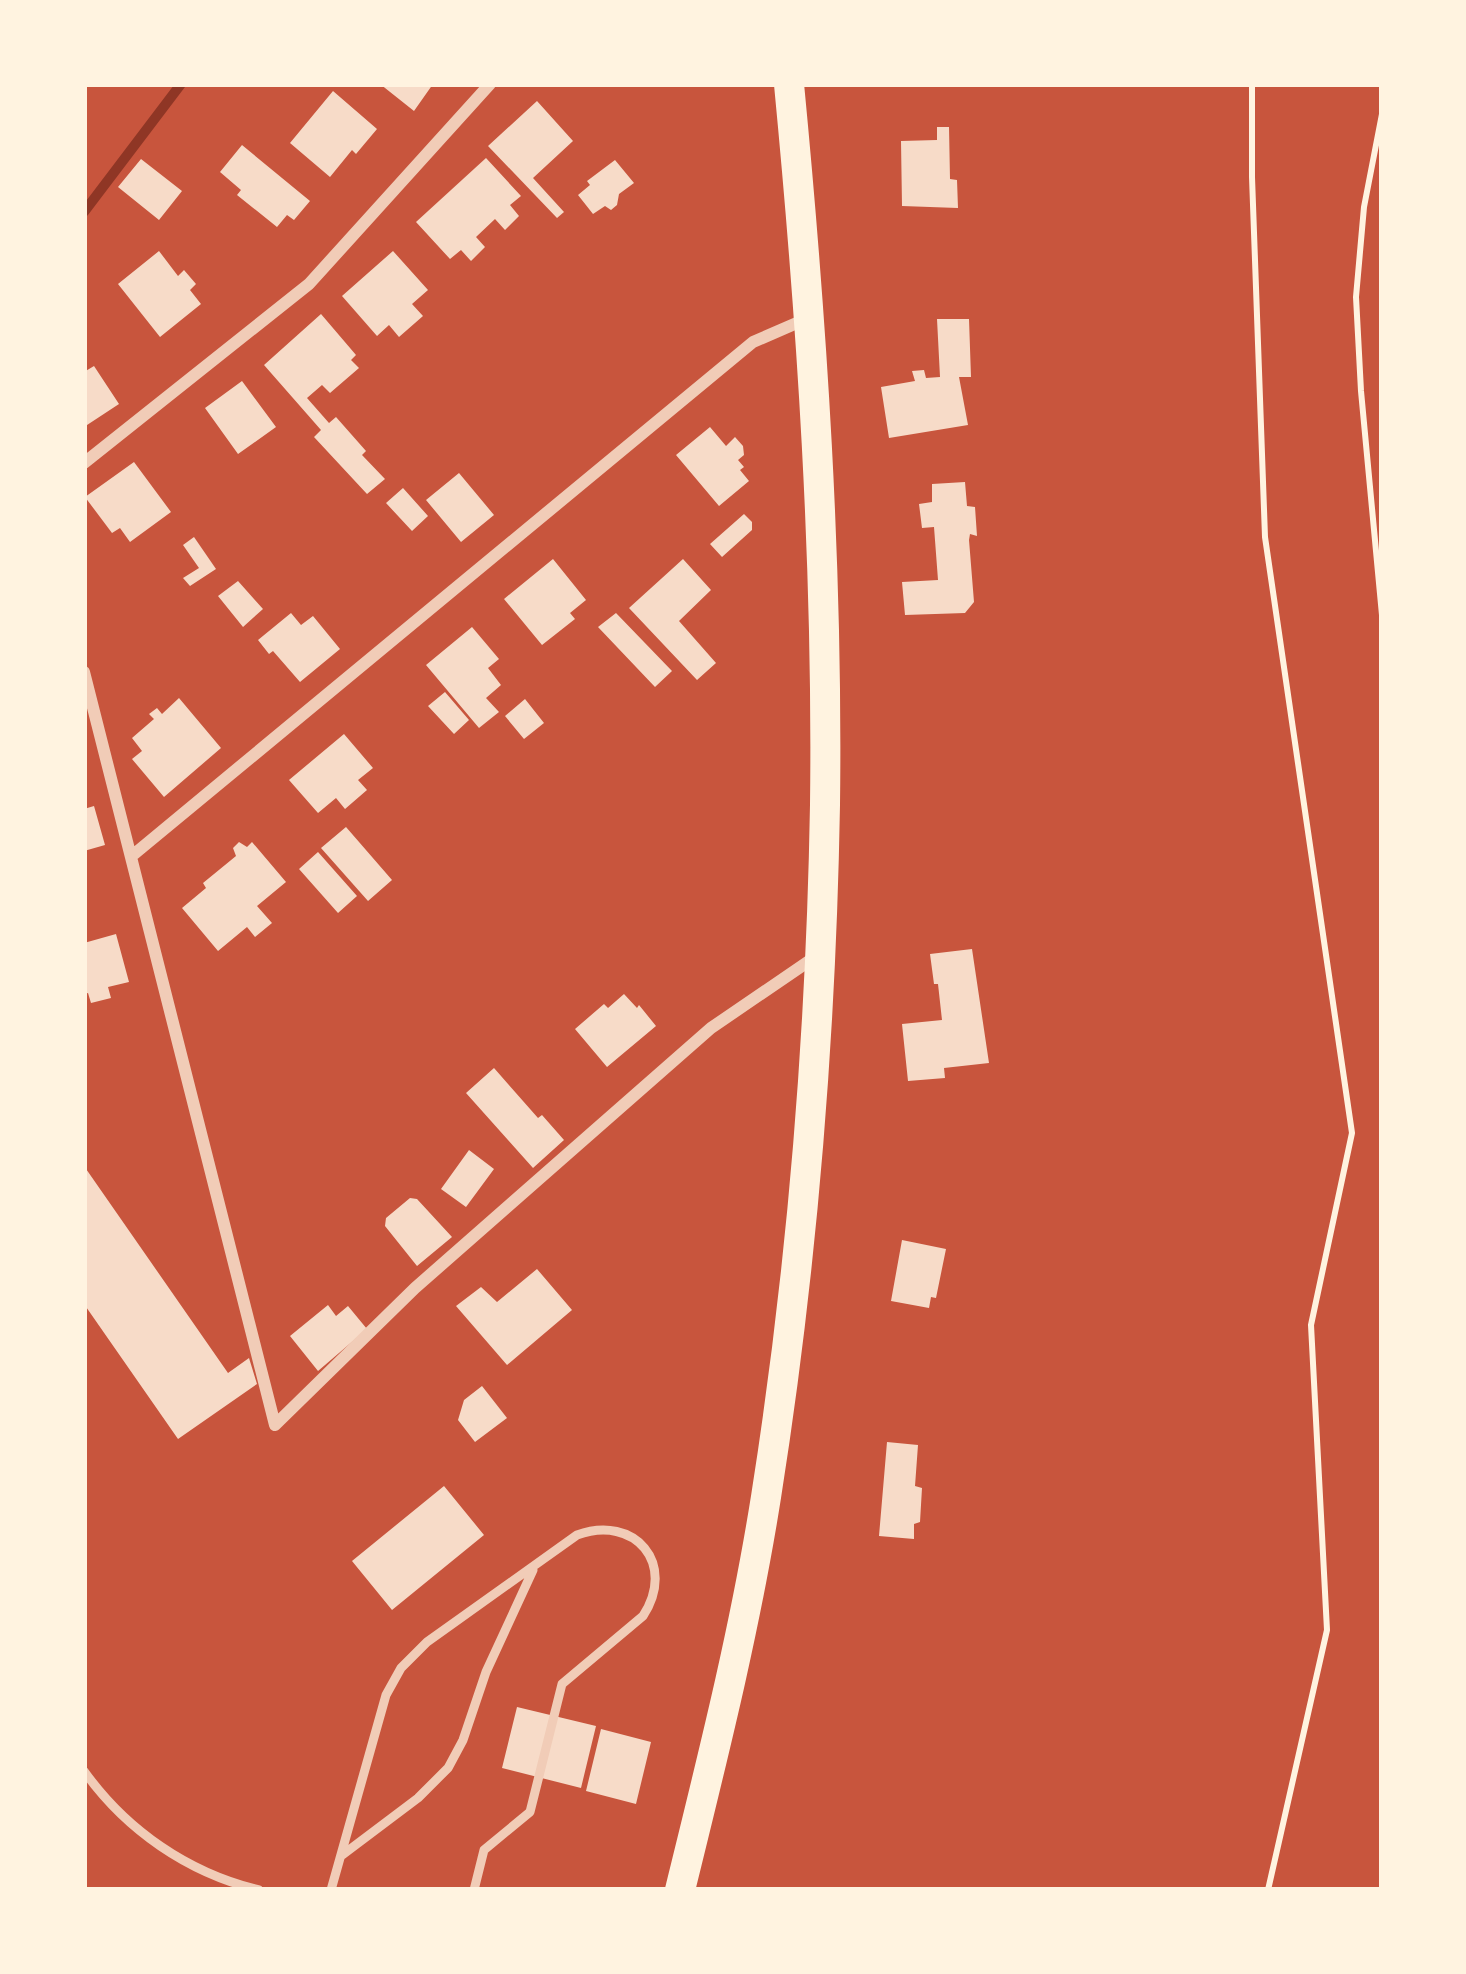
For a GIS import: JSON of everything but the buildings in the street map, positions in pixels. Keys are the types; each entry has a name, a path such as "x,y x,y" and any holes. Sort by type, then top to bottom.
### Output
{"main road":[{"path":"680,1890 725,1707 768,1483 800,1225 817,1025 825,804 824,617 809,318 789,84"}],"street":[{"path":"84,463 309,284 490,84"},
{"path":"133,855 752,342 809,318"},
{"path":"84,672 275,1425 415,1288 711,1028 820,954"}],"lane":[{"path":"331,1890 386,1695 401,1668 427,1642 577,1535 593,1529 627,1534 641,1544 656,1572 652,1603 644,1616 562,1684 530,1812 484,1850 474,1890"},
{"path":"341,1856 418,1798 448,1768 536,1565"},
{"path":"84,1771 103,1797 145,1836 183,1861 259,1890"}],"path":[{"path":"1252,84 1265,537 1352,1133 1311,1325 1327,1630 1268,1890"},
{"path":"1382,114 1364,207 1356,297 1382,615"}],"waterway":[{"path":"84,212 181,84"}]}
